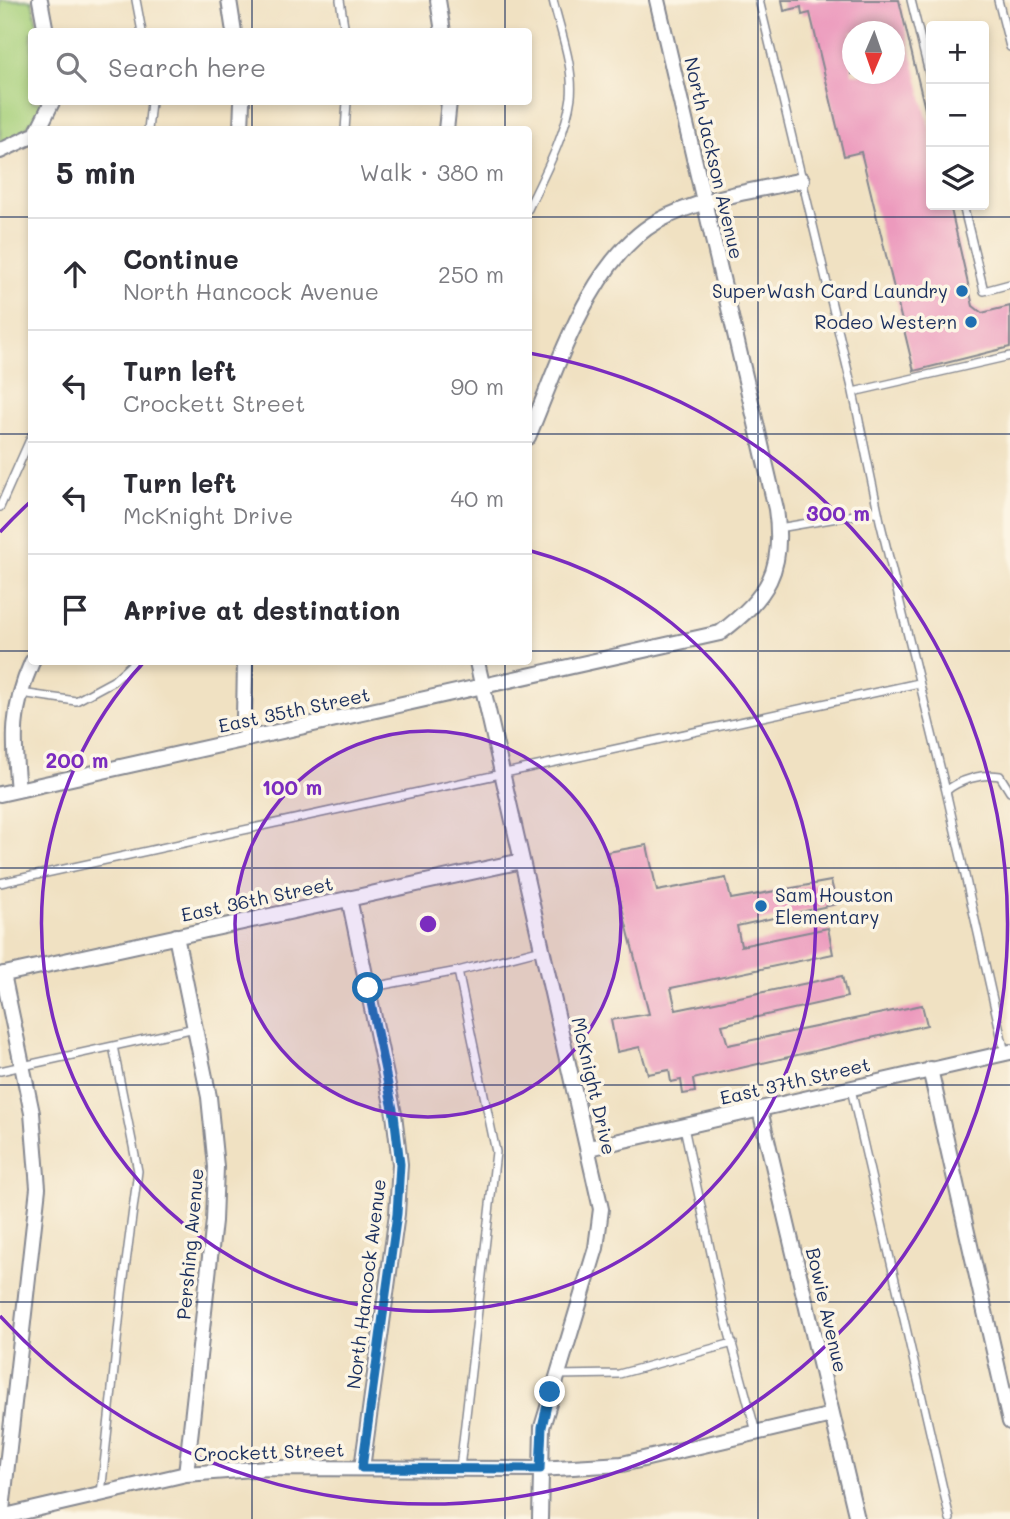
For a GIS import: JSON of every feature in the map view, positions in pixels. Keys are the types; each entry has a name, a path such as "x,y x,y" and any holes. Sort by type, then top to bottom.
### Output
{"street":[{"path":"40,0 45,28"},
{"path":"229,0 233,28"},
{"path":"438,0 442,28"},
{"name":"North Jackson Avenue","path":"657,0 779,527 779,552 771,581 744,615 720,633"},
{"path":"40,126 50,105"},
{"path":"241,126 242,105"},
{"path":"446,126 449,105"},
{"path":"0,151 28,138"},
{"path":"532,428 586,305 613,257 659,221 704,203 802,180"},
{"name":"East 35th Street","path":"0,794 720,633"},
{"path":"18,790 12,735 15,710 31,665"},
{"path":"245,665 244,718 248,740"},
{"name":"McKnight Drive","path":"477,665 600,1199 600,1229 542,1427 540,1519"},
{"name":"East 36th Street","path":"2,974 522,861"},
{"name":"North Hancock Avenue","path":"349,898 394,1114 400,1164 397,1214 362,1468"},
{"name":"Pershing Avenue","path":"176,936 209,1097 216,1167 214,1221 186,1474"},
{"path":"1,1518 38,1188 32,1114 2,974"},
{"name":"East 37th Street","path":"589,1148 1008,1053"},
{"path":"930,1069 1010,1422"},
{"name":"Bowie Avenue","path":"760,1110 857,1519"},
{"name":"Crockett Street","path":"1,1518 186,1474 268,1468 540,1469 622,1464 832,1415"}],"lane":[{"path":"136,0 141,28"},
{"path":"340,0 344,28"},
{"path":"532,200 561,131 571,98 569,69 553,0"},
{"path":"759,0 1008,1053"},
{"path":"911,0 926,61"},
{"path":"998,0 1010,47"},
{"path":"148,126 151,105"},
{"path":"345,126 347,105"},
{"path":"964,210 984,291 1010,284"},
{"path":"853,392 1010,356"},
{"path":"0,507 28,444"},
{"path":"779,527 878,511"},
{"path":"20,693 76,701 113,681 131,665"},
{"path":"0,883 502,776 919,683"},
{"path":"946,791 955,784 991,774 1000,776 1010,792"},
{"path":"368,988 458,971 542,949"},
{"path":"458,971 496,1152 459,1469"},
{"path":"0,1072 195,1028"},
{"path":"102,1494 121,1293 138,1171 113,1046"},
{"path":"851,1088 950,1519"},
{"path":"684,1127 756,1433"},
{"path":"556,1375 619,1374 733,1343"}],"green space":[{"path":"0,0 32,0 38,28 28,28 28,105 44,105 27,127 0,145"}],"building":[{"path":"782,0 899,0 904,21 842,21 842,84 905,84 905,25 926,113 926,210 951,210 973,306 982,313 1010,306 1010,347 914,371 861,152 844,156 810,13 802,15 801,7 784,11"},
{"path":"647,845 657,891 726,878 731,899 831,881 837,904 737,926 741,946 828,928 833,954 671,988 676,1010 842,976 847,997 722,1025 728,1045 922,1005 927,1025 693,1079 695,1092 683,1094 681,1080 671,1082 669,1070 648,1074 640,1047 617,1052 611,1020 649,1014 608,852"}],"place":[{"name":"SuperWash Card Laundry","path":"962,291"},
{"name":"Rodeo Western","path":"971,322"},
{"name":"Sam Houston Elementary","path":"761,906"}],"route":[{"path":"368,988 394,1114 400,1164 397,1214 362,1468 540,1469 542,1427 550,1392"}]}
